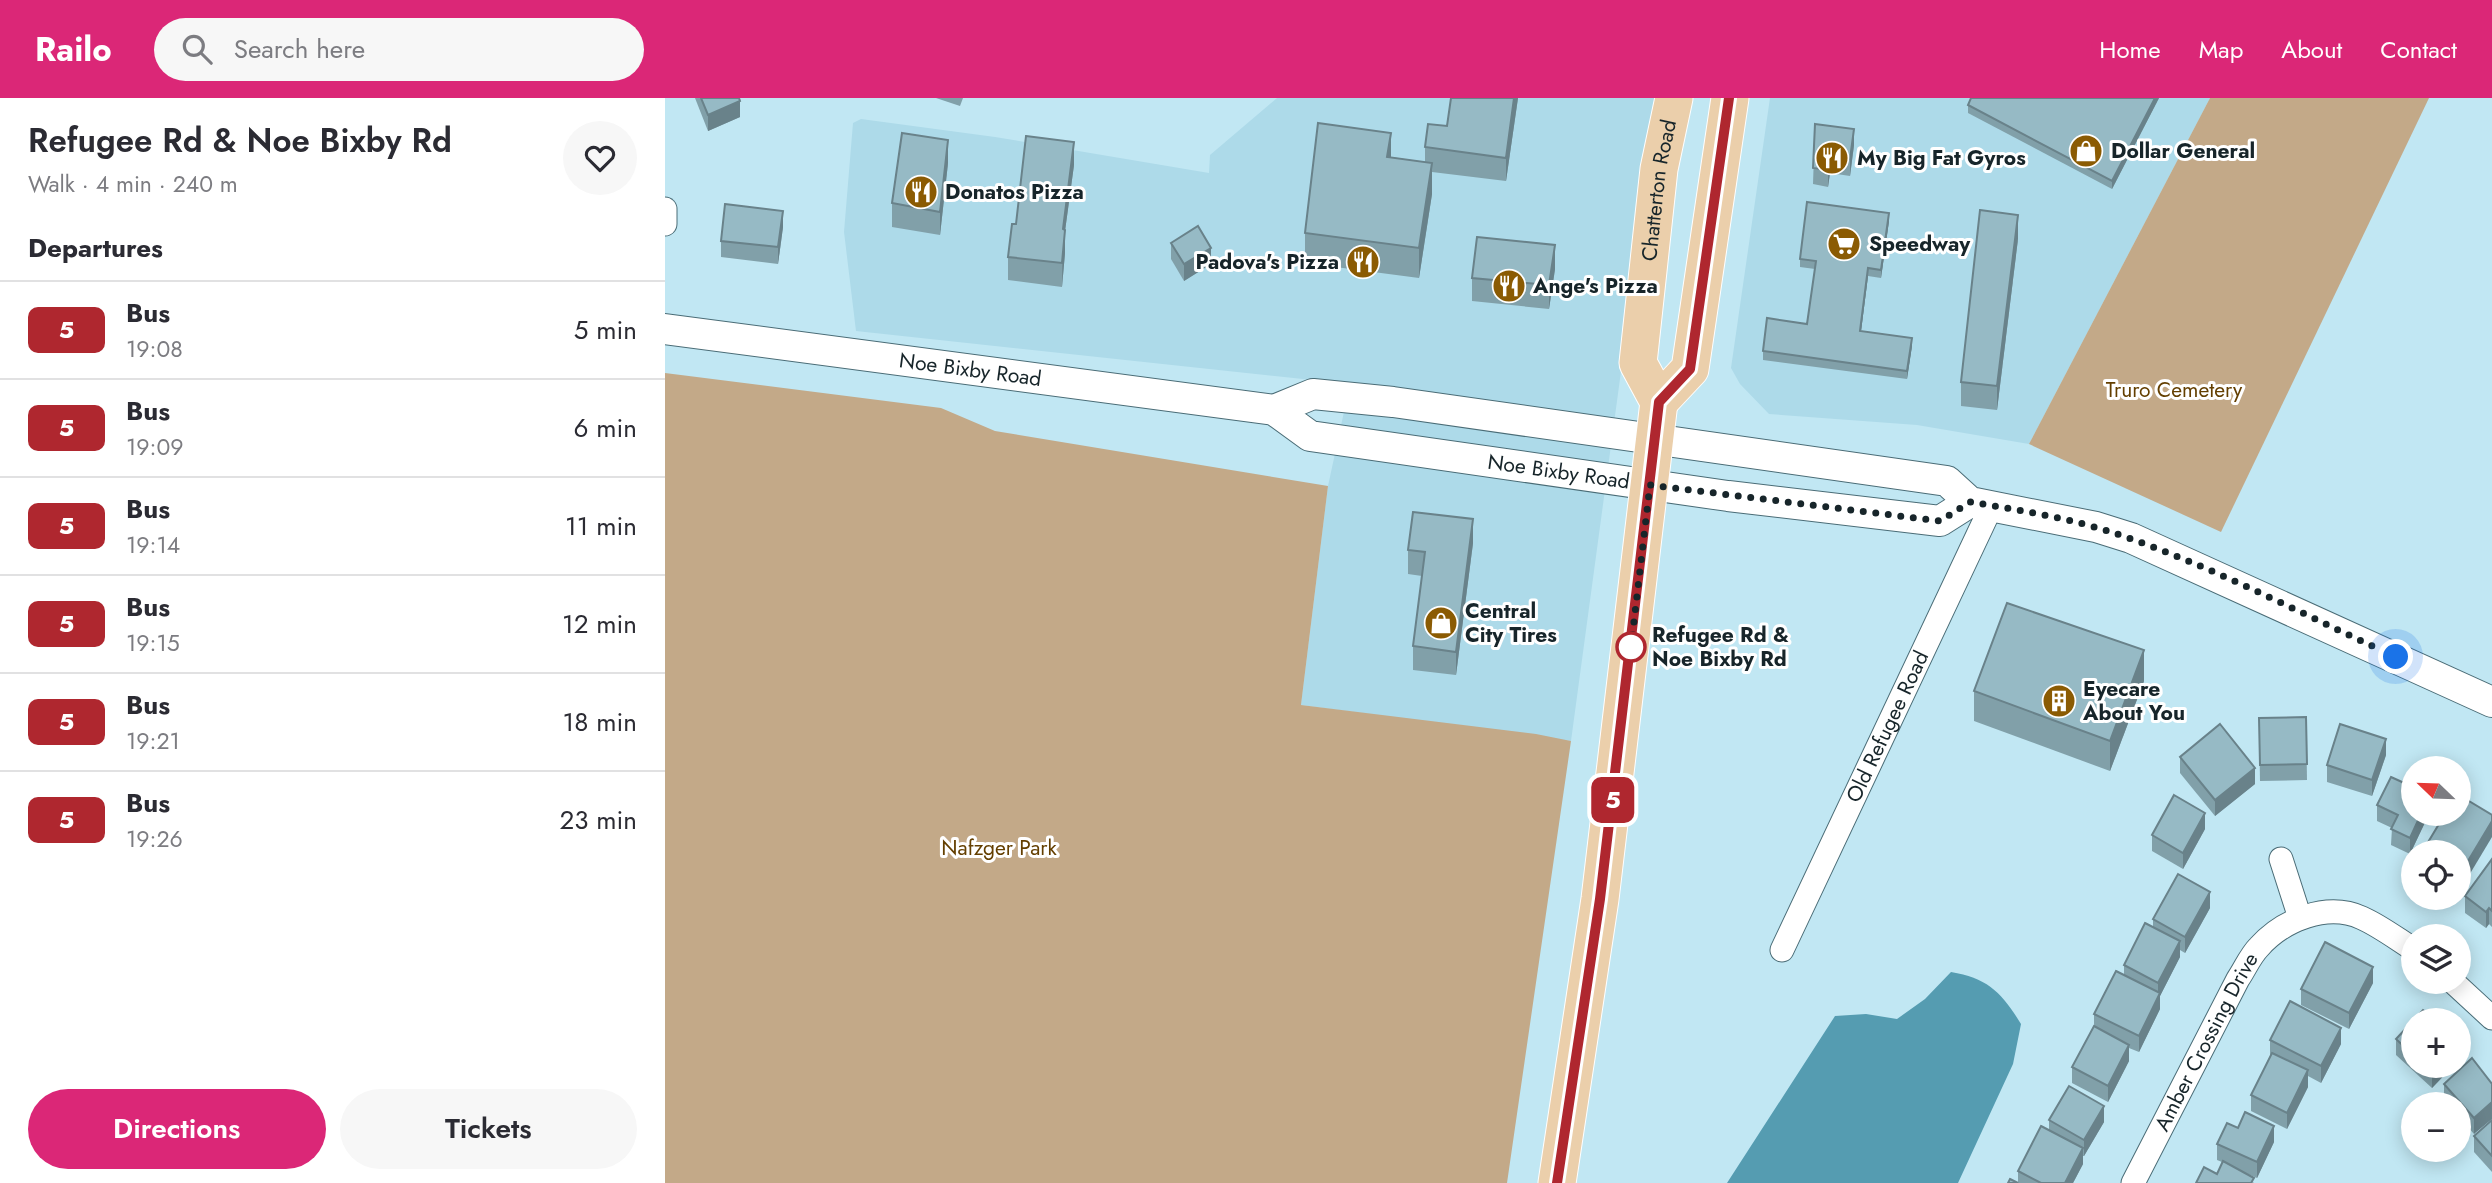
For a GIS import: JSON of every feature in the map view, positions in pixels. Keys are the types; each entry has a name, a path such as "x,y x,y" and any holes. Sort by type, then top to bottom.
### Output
{"main road":[{"name":"Chatterton Road","path":"1659,402 1638,363 1660,169 1674,98"},
{"path":"1557,1183 1600,899 1659,402 1690,369 1730,98"}],"street":[{"path":"665,209 665,224"},
{"name":"Noe Bixby Road","path":"665,329 1274,410 1310,436 1650,485 1940,521 1981,503"},
{"name":"Noe Bixby Road","path":"1274,410 1313,394 1552,423 1655,441 1874,468 1947,481 1981,503 2096,527 2130,538 2492,702"},
{"name":"Old Refugee Road","path":"1782,950 1981,503"},
{"path":"2281,859 2300,918 2326,912 2345,912 2363,918 2401,942"},
{"name":"Amber Crossing Drive","path":"2133,1183 2257,948 2280,929 2300,918"},
{"path":"2466,994 2492,1018"}],"shaded area":[{"path":"1277,98 1658,98 1571,741 1301,705 1328,486 1350,384 856,331 844,232 853,123 861,119 995,137 1209,173 1210,155"},
{"path":"1770,98 2210,98 2029,444 1917,425 1769,414 1740,384 1731,368"},
{"path":"1951,972 1975,978 1993,989 2021,1024 2013,1064 1958,1183 1727,1183 1835,1016 1866,1014 1897,1019 1925,999"}],"green space":[{"name":"Truro Cemetery","path":"2210,98 2429,98 2221,532 2029,444"},
{"name":"Nafzger Park","path":"665,373 941,408 995,431 1328,486 1301,705 1536,734 1571,741 1507,1183 665,1183"}],"building":[{"path":"701,98 739,98 740,101 708,115"},
{"path":"1451,98 1514,98 1506,158 1425,147 1428,124 1447,126"},
{"name":"Dollar General","path":"1971,98 2155,98 2112,181 1968,105"},
{"path":"1318,123 1391,133 1387,157 1432,163 1419,248 1305,233"},
{"path":"1815,124 1854,129 1850,159 1830,157 1828,170 1813,168"},
{"name":"Donatos Pizza","path":"902,133 948,140 940,212 892,203"},
{"path":"1026,136 1074,142 1063,229 1062,263 1008,257 1012,224 1016,224"},
{"path":"1807,202 1889,213 1881,270 1868,268 1860,331 1912,338 1907,371 1763,351 1767,318 1807,324 1816,261 1800,259"},
{"path":"725,204 783,211 778,247 721,241"},
{"path":"1980,210 2018,215 1997,386 1961,382"},
{"path":"1198,226 1211,248 1184,264 1171,243"},
{"path":"1477,237 1555,245 1549,285 1472,278"},
{"name":"Central City Tires","path":"1413,512 1473,519 1456,652 1413,646 1425,552 1408,550"},
{"name":"Eyecare About You","path":"2007,603 2144,650 2110,741 1974,691"},
{"path":"2306,717 2307,764 2260,765 2259,718"},
{"path":"2220,724 2255,768 2215,800 2180,757"},
{"path":"2340,724 2386,739 2372,780 2327,765"},
{"path":"2391,777 2401,782 2401,826 2416,826 2410,838 2391,829 2398,815 2377,805"},
{"path":"2174,795 2205,813 2183,853 2152,835"},
{"path":"2471,802 2492,815 2492,821 2471,856 2471,840 2429,840 2438,826 2471,826"},
{"path":"2492,859 2492,911 2489,908 2486,912 2471,901 2471,888"},
{"path":"2178,874 2210,892 2185,937 2153,919"},
{"path":"2145,923 2180,941 2158,983 2124,965"},
{"path":"2325,942 2373,967 2349,1013 2301,989"},
{"path":"2116,971 2160,993 2139,1036 2094,1014"},
{"path":"2290,1001 2341,1028 2321,1066 2270,1040"},
{"path":"2094,1026 2129,1045 2108,1086 2072,1067"},
{"path":"2272,1053 2308,1070 2287,1113 2251,1095"},
{"path":"2471,1059 2492,1084 2492,1102 2474,1118 2471,1115 2471,1092 2451,1092 2444,1084 2450,1078 2471,1078"},
{"path":"2069,1086 2104,1106 2084,1140 2049,1120"},
{"path":"2245,1112 2274,1126 2257,1162 2217,1144 2227,1123 2238,1128"},
{"path":"2492,1120 2492,1156 2474,1136"},
{"path":"2041,1126 2083,1148 2065,1183 2041,1183 2018,1171"},
{"path":"2223,1161 2254,1178 2251,1183 2196,1183 2204,1167 2217,1174"}],"bus line":[{"name":"5","path":"1557,1183 1600,899 1659,402 1690,369 1729,98"}],"place":[{"name":"Dollar General","path":"2086,151"},
{"name":"My Big Fat Gyros","path":"1832,158"},
{"name":"Donatos Pizza","path":"921,192"},
{"name":"Speedway","path":"1844,244"},
{"name":"Padova's Pizza","path":"1363,262"},
{"name":"Ange's Pizza","path":"1509,286"},
{"name":"Central City Tires","path":"1441,623"},
{"name":"Refugee Rd & Noe Bixby Rd","path":"1631,647"},
{"name":"Eyecare About You","path":"2059,701"}],"route":[{"path":"1631,647 1650,485 1940,521 1970,502 2039,514 2130,538 2396,657"}]}
